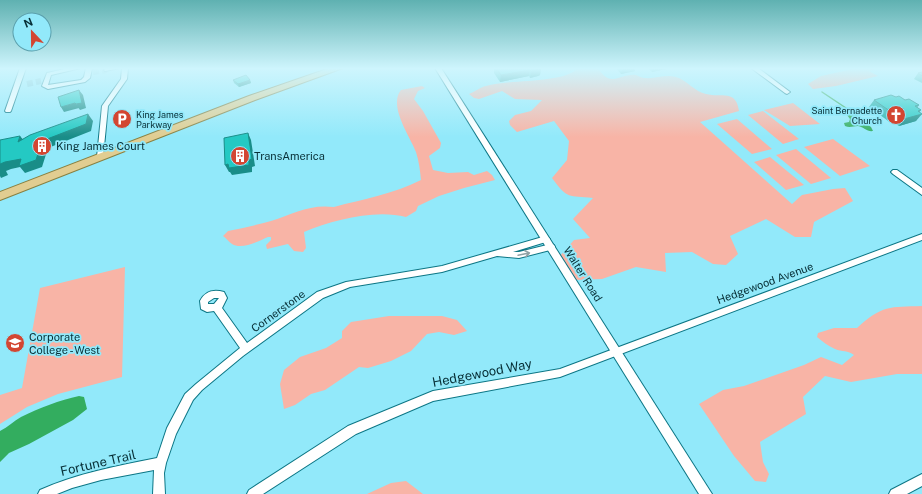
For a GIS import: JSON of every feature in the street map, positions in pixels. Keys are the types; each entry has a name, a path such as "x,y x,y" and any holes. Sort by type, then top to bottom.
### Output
{"main road":[{"path":"0,196 100,156 272,91"}],"street":[{"path":"8,111 15,91"},
{"path":"100,156 105,106 116,91"},
{"name":"Walter Road","path":"453,91 617,350 706,494"},
{"path":"895,172 922,192"},
{"name":"Hedgewood Avenue","path":"617,350 922,238"},
{"name":"Cornerstone","path":"160,494 159,473 161,463 174,425 189,398 199,387 246,349 320,295 349,284 442,269 497,253 519,256 549,243"},
{"path":"216,307 246,349"},
{"name":"Hedgewood Way","path":"253,494 352,430 433,396 560,373 617,350"},
{"name":"Fortune Trail","path":"44,494 60,486 82,479 161,463"},
{"path":"895,494 922,480"}],"shaded area":[{"path":"401,91 418,91 414,99 423,111 441,143 440,148 429,156 433,170 448,173 468,172 474,175 487,171 495,180 439,196 418,206 416,211 406,217 381,214 354,217 328,223 304,232 306,248 303,252 294,251 288,244 267,249 266,245 271,240 271,237 250,244 236,246 223,236 228,231 271,221 309,208 325,206 334,207 378,196 421,180 416,152 398,112 398,97"},
{"path":"475,91 502,91 479,99 474,98 469,94"},
{"path":"502,91 698,91 706,94 731,97 735,100 739,111 700,122 792,204 802,195 845,188 853,201 814,222 811,237 795,237 766,219 730,236 738,254 726,265 713,264 692,252 665,253 666,272 636,267 602,279 574,280 560,256 574,240 590,238 573,219 593,198 569,195 562,190 552,178 567,160 569,141 554,121 517,132 510,125 509,121 515,115 531,111 542,100 515,99"},
{"path":"793,103 820,124 790,126 764,110"},
{"path":"846,108 855,111 859,119 871,127 873,131 869,131 858,126 845,126 844,123 849,122 850,119 844,111"},
{"path":"763,111 799,139 783,144 748,115"},
{"path":"737,119 772,149 752,154 717,124"},
{"path":"833,139 870,166 840,176 804,147"},
{"path":"796,149 831,178 811,184 776,155"},
{"path":"770,157 804,185 786,190 754,162"},
{"path":"125,267 122,377 58,394 27,407 0,424 0,395 22,388 40,288"},
{"path":"922,306 922,374 897,374 851,382 825,376 803,397 806,414 760,442 763,462 769,474 766,482 755,481 734,456 699,404 723,390 744,386 804,365 821,357 842,365 854,355 849,352 835,349 828,345 817,337 818,333 834,328 857,328 880,311 894,307"},
{"path":"389,316 442,316 457,320 467,331 454,335 439,332 427,334 411,351 391,361 368,368 359,367 325,390 311,394 295,405 284,409 280,384 284,370 300,357 326,348 342,338 342,331 351,322"},
{"path":"79,396 84,397 87,409 73,420 9,453 0,462 0,431 21,417 35,410"},
{"path":"406,481 423,494 367,494 391,483"}],"building":[{"path":"79,91 82,103 75,103 61,107 58,97"},
{"path":"891,95 896,97 899,96 905,100 909,99 919,105 915,106 921,110 918,111 922,114 904,119 899,115 897,116 874,100"},
{"path":"88,114 86,124 42,141 36,160 19,166 21,159 0,164 0,140 20,136 18,142 30,135"},
{"name":"TransAmerica","path":"248,133 252,159 249,160 249,165 229,168 228,164 225,165 224,138"}],"waterway":[{"path":"822,92 846,108"}],"place":[{"name":"Saint Bernadette Church","path":"896,115"},
{"name":"King James Parkway","path":"122,119"},
{"name":"King James Court","path":"42,146"},
{"name":"TransAmerica","path":"240,156"},
{"name":"Corporate College - West","path":"15,343"}]}
